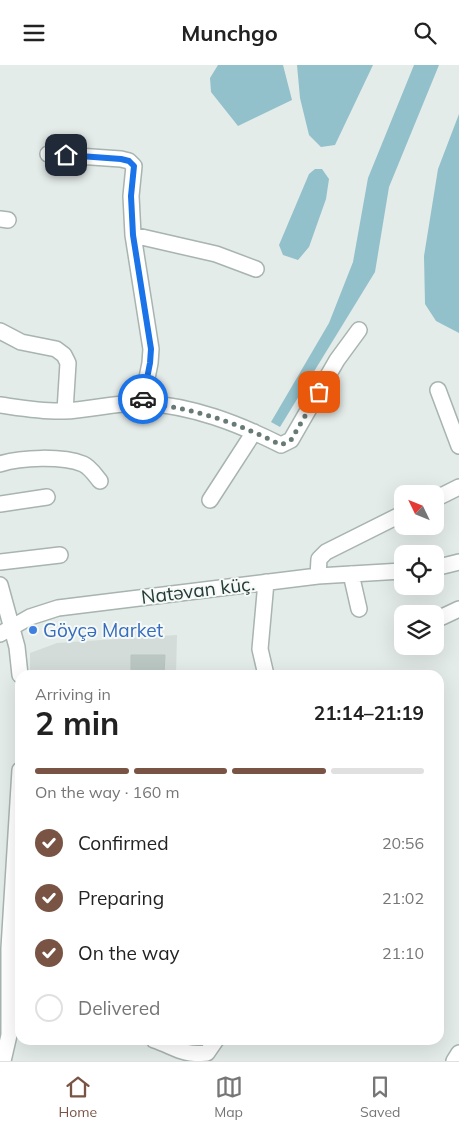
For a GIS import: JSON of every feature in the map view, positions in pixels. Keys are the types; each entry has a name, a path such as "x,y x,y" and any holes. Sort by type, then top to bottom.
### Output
{"street":[{"path":"48,154 121,159 129,161 134,166 131,196 133,235 151,349 142,403"},
{"path":"133,235 216,254 256,269"},
{"path":"0,405 31,410 65,411 142,403 180,408 213,416 281,445 291,440 337,360 359,330"},
{"path":"0,331 22,341 56,349 64,355 68,363 65,411"},
{"path":"438,390 459,446"},
{"path":"210,500 254,432"},
{"path":"0,464 25,459 68,461 84,464 100,481"},
{"path":"444,494 459,487"},
{"path":"0,504 47,497"},
{"path":"318,576 319,559 326,551 394,518"},
{"path":"0,562 60,555"},
{"path":"444,566 459,563"},
{"name":"Natəvan küç.","path":"6,630 30,617 58,608 318,576 394,571"},
{"path":"351,574 358,609"},
{"path":"265,670 260,649 266,582"},
{"path":"0,585 6,630 17,647 19,670"},
{"path":"444,616 459,609"},
{"path":"2,1057 9,1035 5,949 15,830"},
{"path":"171,1045 180,1052 208,1057 214,1045"},
{"path":"454,1061 459,1053"}],"shaded area":[{"path":"177,635 176,670 30,670 30,653 57,643"}],"water":[{"path":"218,65 283,65 292,100 238,126 211,92 210,78"},
{"path":"297,65 373,65 335,145 321,147 309,135 300,98"},
{"path":"414,65 439,65 389,187 375,272 280,427 271,422 329,323 353,262 368,178"},
{"path":"459,114 459,333 436,321 425,304 424,256 438,169"},
{"path":"315,169 322,169 329,179 326,199 309,247 298,260 283,255 279,245 309,174"}],"building":[{"path":"131,655 165,655 164,670 131,670"}],"way so far":[{"path":"143,399 142,403 180,408 236,423 281,445 291,440 319,392"}],"place":[{"name":"Göyçə Market","path":"33,630"}],"route":[{"path":"66,155 121,159 129,161 134,166 131,196 133,235 151,349 143,399"}]}
